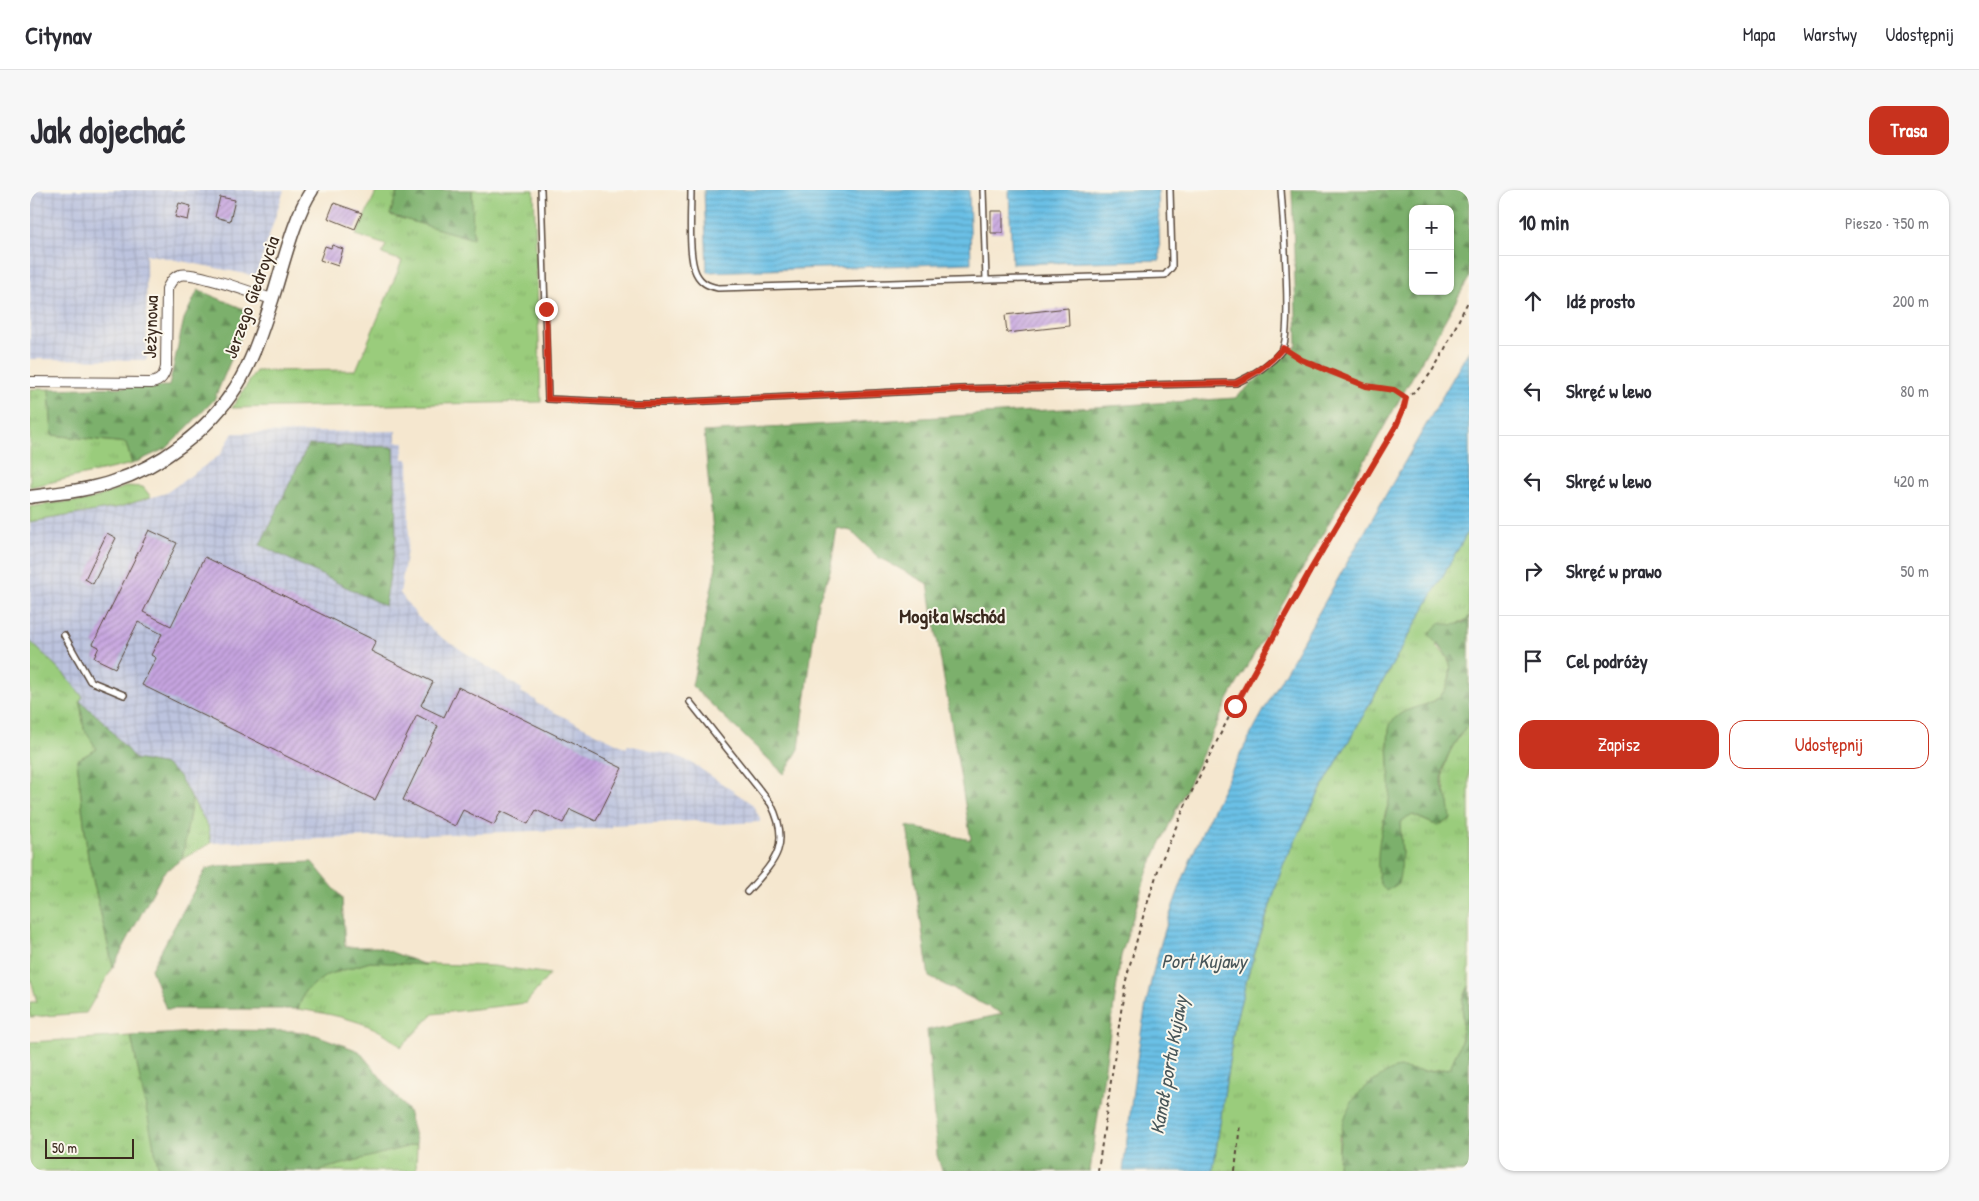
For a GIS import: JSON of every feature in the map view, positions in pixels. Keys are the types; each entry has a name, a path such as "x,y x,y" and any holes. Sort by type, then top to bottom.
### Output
{"street":[{"name":"Jerzego Giedroycia","path":"30,497 88,488 127,476 148,467 170,454 198,431 219,409 236,388 258,342 300,214 312,190"},
{"name":"Jeżynowa","path":"30,382 151,383 160,380 166,367 167,289 170,282 177,276 188,274 272,299"}],"lane":[{"path":"541,190 548,399 633,403 960,389 1236,383 1266,365 1283,348 1287,321 1281,190"},
{"path":"691,190 694,264 700,279 711,287 718,288 1165,275 1172,267 1170,190"},
{"path":"983,190 986,280"},
{"path":"64,635 90,681 124,695"},
{"path":"690,702 772,804 780,821 780,839 776,856 770,868 747,892"}],"path":[{"path":"1098,1171 1104,1115 1123,1008 1125,984 1160,864 1189,797 1235,706 1310,571 1379,457 1401,414 1406,398 1414,392 1431,371 1469,300"},
{"path":"1283,348 1302,360 1366,386 1394,390 1406,398"},
{"path":"1235,1171 1240,1124"}],"shaded area":[{"path":"30,190 284,190 256,276 146,254 147,360 30,359"},
{"path":"396,431 396,442 404,442 403,459 408,459 409,537 400,593 417,616 438,635 522,689 521,692 537,701 536,703 626,748 628,745 677,756 692,763 752,804 760,818 760,822 720,824 695,821 612,825 611,828 211,843 208,826 179,776 166,765 135,759 104,722 80,701 64,674 30,641 30,522 120,507 166,493 220,455 233,433"}],"green space":[{"path":"377,190 398,190 390,215 472,238 472,190 534,190 541,402 232,408 256,371 356,370 402,261 382,254 386,245 356,235"},
{"path":"398,190 472,190 473,239 390,215"},
{"path":"1292,190 1469,190 1469,278 1229,698 1147,872 1121,956 1090,1171 942,1171 937,1155 927,1030 1003,1014 929,977 907,826 971,840 928,584 878,557 851,531 837,528 830,572 818,602 799,749 784,774 692,686 716,566 704,432 1235,398 1297,345"},
{"path":"198,290 251,312 214,400 167,448 132,464 126,443 52,435 49,389 169,386 184,319"},
{"path":"30,389 49,389 52,435 126,443 132,464 30,487"},
{"path":"308,445 394,447 396,538 385,606 260,545"},
{"path":"128,486 143,487 151,497 120,507 30,522 30,507 86,501"},
{"path":"1469,530 1469,616 1454,626 1436,646 1445,655 1451,670 1446,688 1432,702 1399,715 1392,723 1388,736 1391,792 1383,822 1379,853 1402,853 1400,822 1412,815 1438,826 1449,803 1443,780 1446,761 1455,742 1469,723 1469,986 1464,997 1460,1045 1450,1068 1421,1072 1401,1068 1339,1137 1338,1171 1213,1171 1234,1027 1249,971 1283,865 1319,793"},
{"path":"1469,616 1469,723 1458,738 1445,762 1442,779 1449,803 1451,819 1438,826 1413,815 1400,822 1402,853 1398,884 1386,891 1379,880 1378,857 1390,795 1389,729 1391,723 1405,711 1432,702 1440,697 1446,689 1450,676 1450,662 1429,634 1439,623 1460,624 1467,620"},
{"path":"30,641 64,674 83,697 80,701 84,729 97,749 77,760 88,858 113,967 86,1013 30,1017 30,1002 37,1002 30,976"},
{"path":"80,701 104,722 135,759 166,765 179,776 192,799 182,859 163,873 113,967 88,858 77,760 97,749 84,729"},
{"path":"192,799 208,826 211,843 182,859"},
{"path":"312,862 342,898 345,947 378,947 426,965 370,962 327,975 305,991 298,1009 166,1009 151,969 206,869 218,866"},
{"path":"370,962 494,966 550,974 526,1003 433,1014 401,1047 391,1038 367,1025 353,1020 298,1009 305,990 326,975"},
{"path":"1469,986 1469,1171 1338,1171 1341,1131 1344,1120 1355,1098 1364,1088 1384,1074 1397,1069 1427,1071 1450,1068 1462,1039 1463,1000"},
{"path":"228,1030 295,1031 316,1035 359,1051 408,1111 417,1144 317,1171 159,1171 131,1036"},
{"path":"131,1036 160,1171 30,1171 30,1042"},
{"path":"417,1144 416,1171 317,1171 319,1169"}],"water":[{"path":"704,190 969,190 971,263 707,272"},
{"path":"1009,190 1158,190 1160,260 1012,264"},
{"name":"Port Kujawy","path":"1469,350 1469,530 1319,793 1283,865 1249,971 1234,1027 1213,1171 1123,1171 1142,1028 1153,971 1174,903 1189,863 1224,786 1263,711"}],"building":[{"path":"220,197 235,200 230,221 215,217"},
{"path":"179,203 191,206 188,220 175,217"},
{"path":"334,203 362,213 355,229 328,218"},
{"path":"991,211 1003,211 1003,233 991,233"},
{"path":"332,245 343,249 338,266 320,260 325,246 331,248"},
{"path":"1068,308 1069,326 1007,333 1005,315"},
{"path":"149,530 177,543 143,612 171,626 205,557 376,641 371,651 433,682 421,705 423,707 444,717 458,687 622,768 596,821 570,809 563,823 536,810 528,824 501,811 494,825 463,810 455,826 403,800 438,726 417,715 375,800 142,685 156,658 151,655 162,634 138,622 115,668 94,658 99,647 93,644"},
{"path":"107,533 116,538 93,584 85,579"}],"district":[{"name":"Mogiła Wschód","path":"952,615"}],"route":[{"path":"546,309 548,399 666,403 960,389 1236,383 1247,378 1272,360 1283,348 1302,360 1366,386 1387,388 1405,396 1404,407 1396,426 1370,473 1310,571 1235,706"}],"water label":[{"name":"Kanał portu Kujawy","path":"1168,1065"}]}
